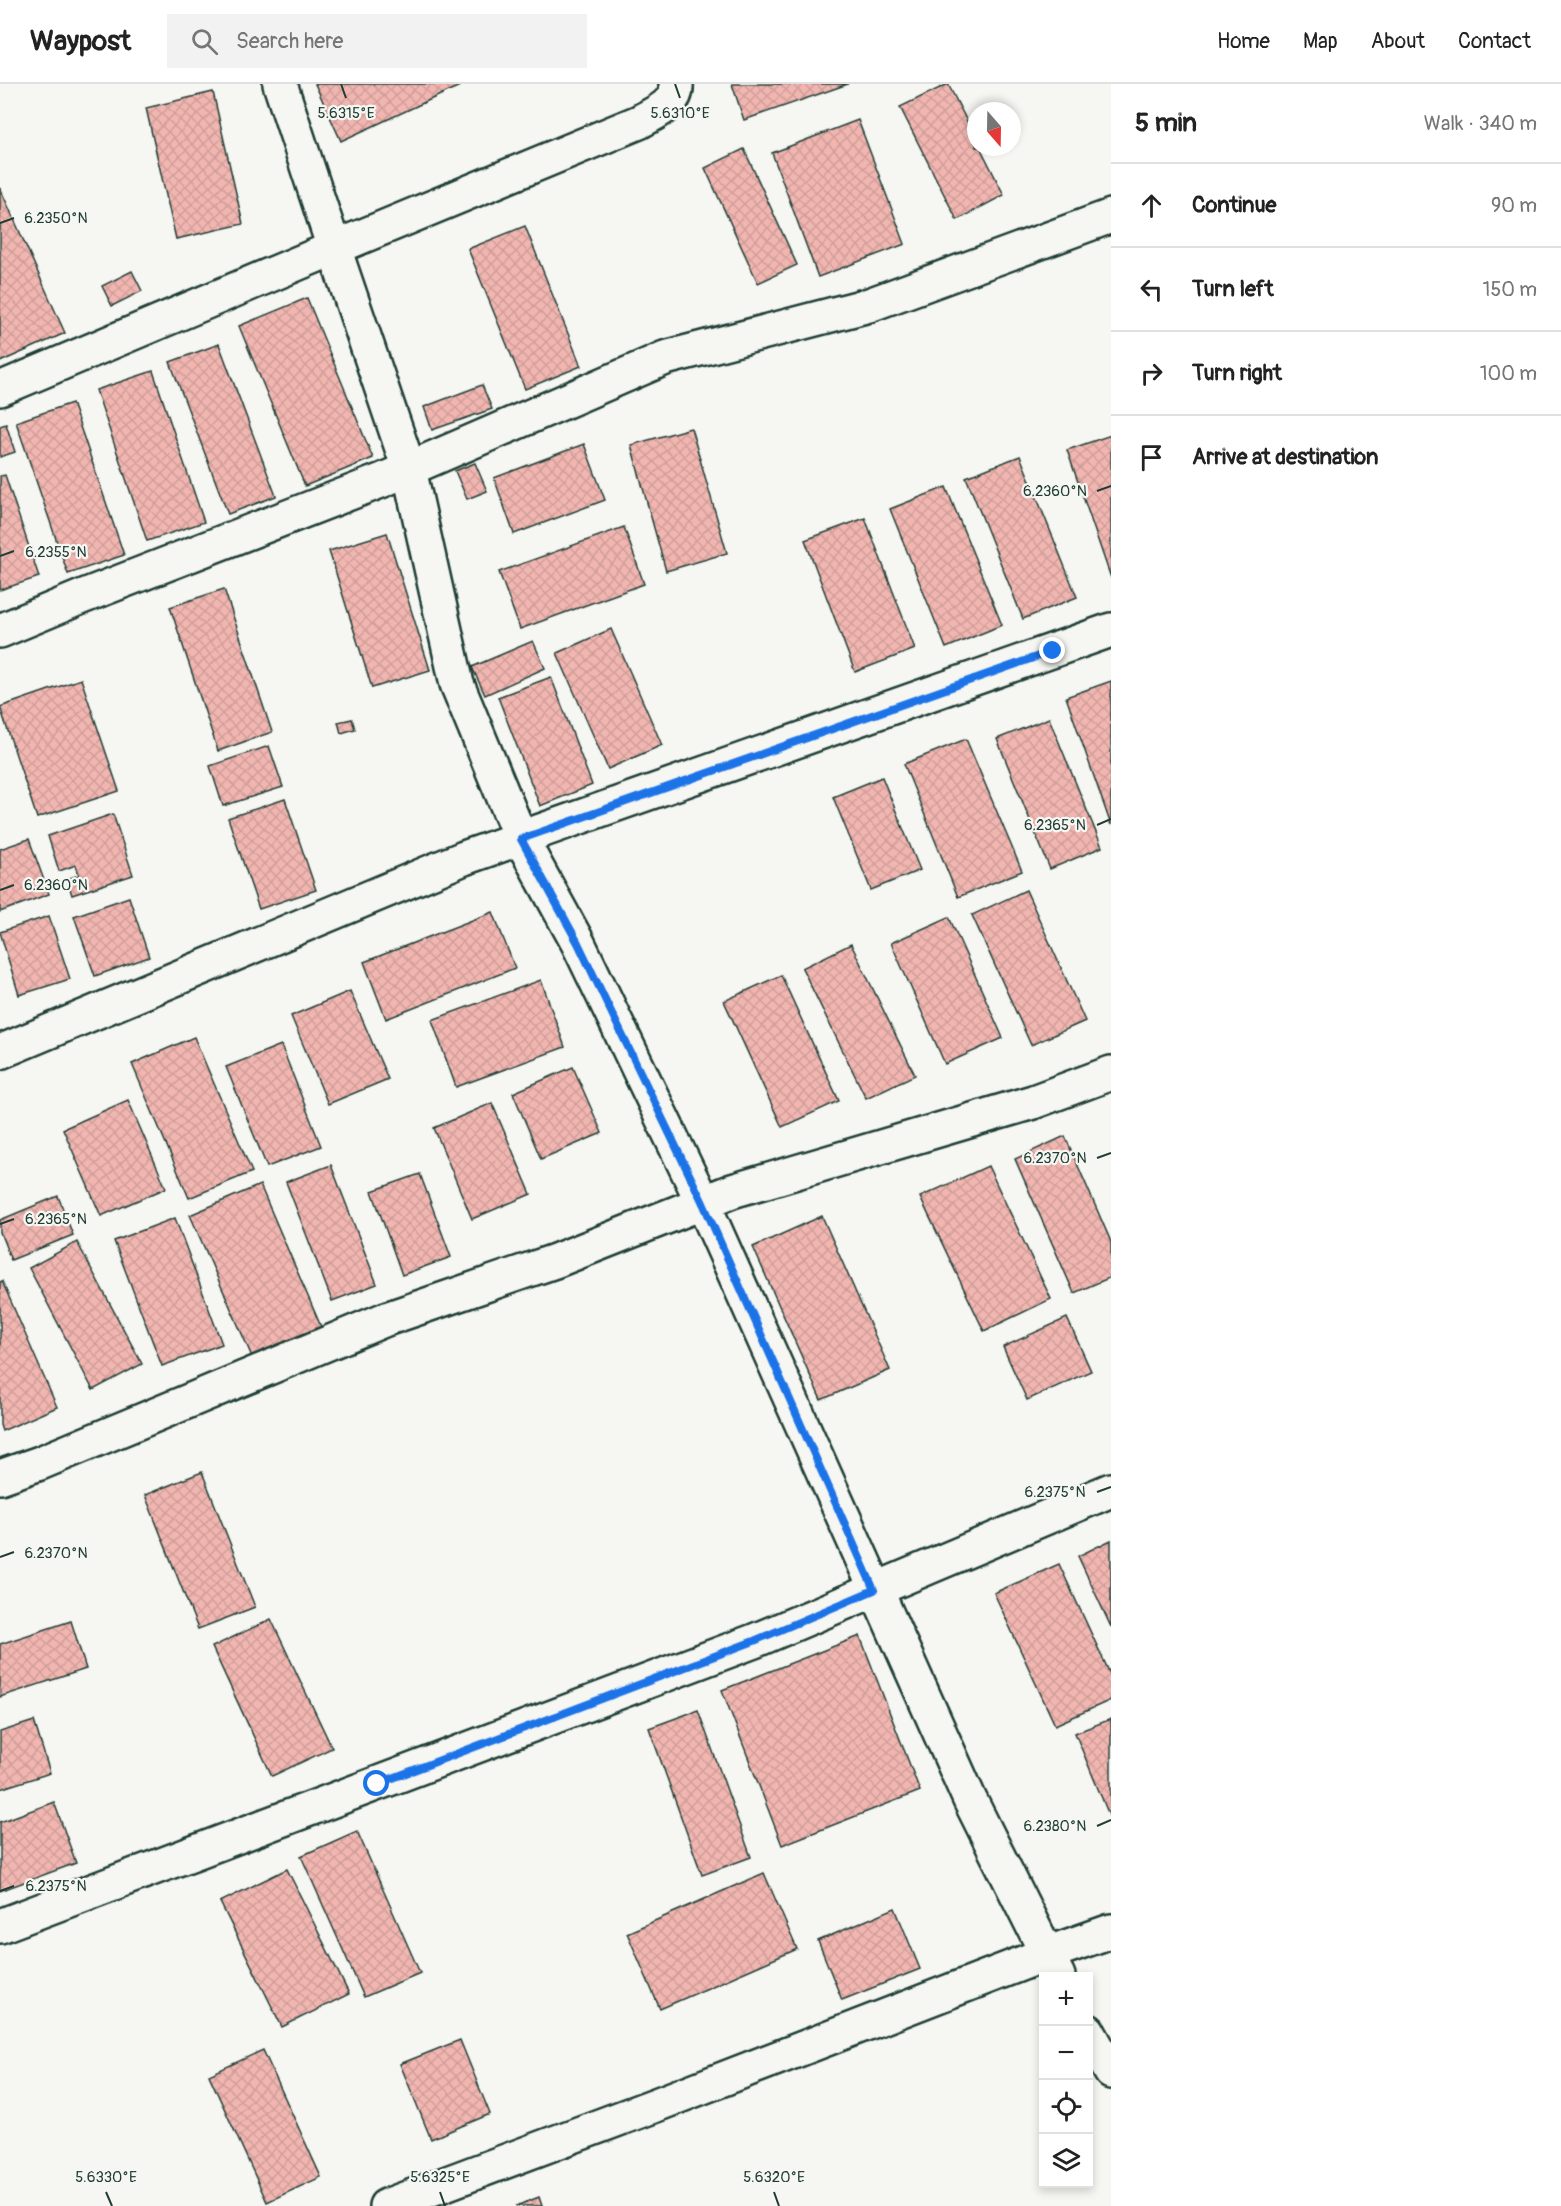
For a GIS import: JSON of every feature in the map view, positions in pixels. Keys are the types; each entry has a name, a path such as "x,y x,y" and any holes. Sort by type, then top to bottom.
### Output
{"street":[{"path":"279,84 409,469 457,684 521,839 578,943 703,1203 874,1590 970,1800 1052,1965"},
{"path":"0,388 639,122 668,105 676,84"},
{"path":"0,631 409,469 665,358 869,305 1111,216"},
{"path":"0,1052 464,858 1111,630"},
{"path":"0,1477 40,1463 386,1319 555,1261 732,1191 1033,1102 1111,1073"},
{"path":"0,1926 754,1641 1111,1490"},
{"path":"386,2206 661,2103 1052,1965 1111,1931"},
{"path":"1093,2038 1111,2072"}],"building":[{"path":"315,84 464,84 341,141"},
{"path":"732,84 848,84 744,120"},
{"path":"948,84 967,121 967,156 984,156 1004,195 957,220 900,107"},
{"path":"213,92 243,224 176,239 146,108"},
{"path":"858,120 905,244 818,277 772,153"},
{"path":"744,149 797,265 758,283 705,168"},
{"path":"0,188 65,333 0,362"},
{"path":"525,226 581,366 525,389 468,249"},
{"path":"132,271 142,291 112,306 102,286"},
{"path":"307,298 373,458 305,486 239,326"},
{"path":"219,344 276,496 228,514 170,362"},
{"path":"153,371 204,522 147,541 96,390"},
{"path":"482,385 492,409 432,430 424,407"},
{"path":"72,403 124,555 68,574 16,422"},
{"path":"6,424 15,452 0,457 0,426"},
{"path":"691,428 727,553 666,571 631,445"},
{"path":"1111,435 1111,578 1067,450"},
{"path":"584,444 605,500 514,534 494,478"},
{"path":"1020,456 1077,597 1023,619 966,477"},
{"path":"475,463 487,491 467,499 455,471"},
{"path":"5,475 39,577 0,590 0,476"},
{"path":"946,487 1002,625 946,648 890,509"},
{"path":"865,518 915,649 855,672 805,540"},
{"path":"624,527 644,584 520,629 499,572"},
{"path":"387,533 430,670 372,688 329,551"},
{"path":"224,589 272,732 218,751 170,607"},
{"path":"611,629 662,745 608,769 557,653"},
{"path":"533,641 545,668 485,695 472,667"},
{"path":"551,677 592,785 540,806 498,697"},
{"path":"81,679 119,791 37,818 0,707"},
{"path":"1111,681 1111,825 1066,697"},
{"path":"1049,718 1102,847 1050,869 997,739"},
{"path":"352,719 355,729 341,733 338,722"},
{"path":"966,739 1022,871 958,897 904,764"},
{"path":"269,746 283,787 223,806 210,766"},
{"path":"882,777 920,870 871,890 833,797"},
{"path":"285,799 316,890 259,909 228,818"},
{"path":"113,814 133,875 72,895 67,879 79,875 76,865 59,871 48,836"},
{"path":"29,839 49,894 0,912 0,849"},
{"path":"1026,890 1085,1021 1031,1045 972,915"},
{"path":"129,897 149,957 95,976 74,916"},
{"path":"493,912 515,968 386,1019 364,962"},
{"path":"49,916 70,979 19,995 0,932"},
{"path":"949,917 1003,1038 945,1064 891,943"},
{"path":"851,944 915,1075 866,1098 802,968"},
{"path":"781,975 839,1101 782,1127 724,1001"},
{"path":"541,980 565,1047 456,1087 432,1020"},
{"path":"350,991 388,1079 328,1104 291,1016"},
{"path":"194,1037 252,1172 189,1198 132,1064"},
{"path":"281,1045 321,1146 267,1167 226,1067"},
{"path":"573,1067 602,1133 541,1159 513,1093"},
{"path":"128,1100 166,1188 101,1216 63,1129"},
{"path":"492,1103 531,1194 472,1219 434,1128"},
{"path":"1065,1136 1111,1242 1111,1277 1074,1293 1015,1159"},
{"path":"331,1165 377,1284 332,1301 286,1182"},
{"path":"988,1166 1051,1299 984,1331 920,1197"},
{"path":"420,1174 451,1257 402,1275 372,1191"},
{"path":"260,1185 322,1329 253,1359 190,1215"},
{"path":"58,1196 73,1235 11,1260 0,1232 0,1220"},
{"path":"822,1216 890,1370 821,1400 753,1247"},
{"path":"175,1218 222,1344 162,1366 114,1241"},
{"path":"77,1242 142,1364 93,1390 29,1268"},
{"path":"2,1281 57,1407 2,1431 0,1425 0,1282"},
{"path":"1067,1318 1091,1371 1027,1400 1003,1347"},
{"path":"202,1472 255,1607 198,1629 145,1495"},
{"path":"1111,1540 1111,1627 1078,1556"},
{"path":"1059,1564 1111,1676 1111,1700 1055,1725 994,1593"},
{"path":"271,1619 332,1748 272,1776 212,1647"},
{"path":"71,1621 86,1669 0,1697 0,1644"},
{"path":"860,1636 920,1791 782,1845 722,1690"},
{"path":"698,1710 751,1857 702,1875 649,1728"},
{"path":"1111,1719 1111,1820 1075,1733"},
{"path":"34,1721 50,1773 0,1789 0,1732"},
{"path":"54,1802 76,1863 0,1891 0,1822"},
{"path":"357,1831 420,1973 364,1997 301,1856"},
{"path":"287,1869 349,1994 282,2027 220,1902"},
{"path":"764,1873 797,1949 660,2009 627,1933"},
{"path":"895,1908 920,1969 842,2000 818,1941"},
{"path":"460,2040 490,2114 431,2139 400,2064"},
{"path":"263,2050 321,2177 267,2202 209,2075"},
{"path":"539,2197 542,2206 516,2206"}],"route":[{"path":"377,1784 754,1641 874,1590 703,1203 578,943 521,839 1053,651"}]}
